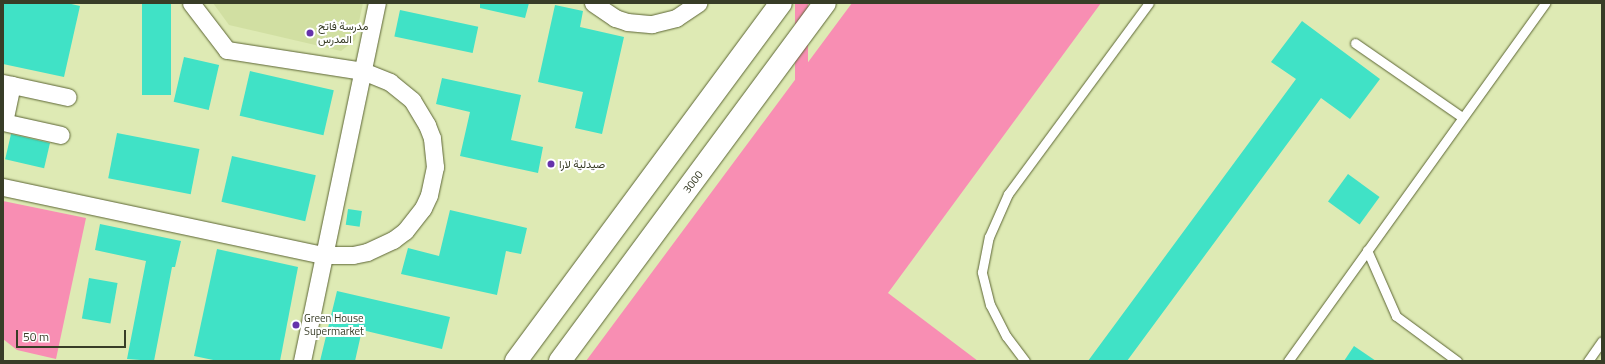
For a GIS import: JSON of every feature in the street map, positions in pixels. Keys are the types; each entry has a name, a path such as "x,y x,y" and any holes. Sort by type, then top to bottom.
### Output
{"street":[{"path":"3,187 324,255 353,255 367,252 393,240 405,231 423,208 433,181 435,167 432,138 420,112 395,86 363,71 227,50 191,3"},
{"path":"302,361 377,3"},
{"path":"592,3 615,18 640,24 670,20 698,3"},
{"path":"516,361 781,3"},
{"name":"3000","path":"560,361 825,3"},
{"path":"61,135 3,122 7,84 68,97"}],"lane":[{"path":"1025,361 1006,336 990,305 982,272 989,237 1008,194 1149,3"},
{"path":"1288,361 1545,3"},
{"path":"1355,42 1462,117"},
{"path":"1367,250 1396,316 1457,361"},
{"path":"1588,361 1602,341"}],"shaded area":[{"name":"مدرسة فاتح المدرس","path":"213,3 363,3 355,40 341,51 229,25"},
{"path":"795,3 808,3 808,361 795,361"},
{"path":"852,3 1101,3 888,293 978,361 586,361"},
{"path":"3,201 86,218 56,359 17,350 3,339"}],"building":[{"path":"3,3 67,3 80,6 64,77 3,64"},
{"path":"142,3 171,3 171,95 142,95"},
{"path":"480,3 529,3 525,18 480,8"},
{"path":"555,5 583,11 580,27 624,37 602,134 575,128 583,92 538,82"},
{"path":"400,10 478,27 473,53 394,36"},
{"path":"1302,21 1380,79 1350,119 1321,98 1127,361 1088,361 1296,79 1271,62"},
{"path":"184,57 219,65 209,110 174,102"},
{"path":"250,71 334,90 323,135 240,116"},
{"path":"442,78 521,95 511,140 543,147 538,173 460,156 470,112 436,104"},
{"path":"117,133 199,149 191,194 108,178"},
{"path":"11,134 50,143 44,168 5,159"},
{"path":"232,156 316,175 305,221 221,202"},
{"path":"1348,174 1380,197 1360,224 1328,202"},
{"path":"348,209 362,211 360,227 346,225"},
{"path":"450,210 527,228 521,254 506,251 497,295 401,274 408,248 439,256"},
{"path":"100,224 181,241 175,267 172,267 154,361 127,359 146,261 95,250"},
{"path":"217,249 298,267 280,361 218,361 194,356"},
{"path":"89,278 118,283 110,323 82,318"},
{"path":"337,291 450,317 442,349 362,330 355,361 320,361"},
{"path":"1354,346 1376,361 1344,361"}],"place":[{"name":"مدرسة فاتح المدرس","path":"310,33"},
{"name":"صيدلية لارا","path":"551,164"},
{"name":"Green House Supermarket","path":"296,325"}]}
